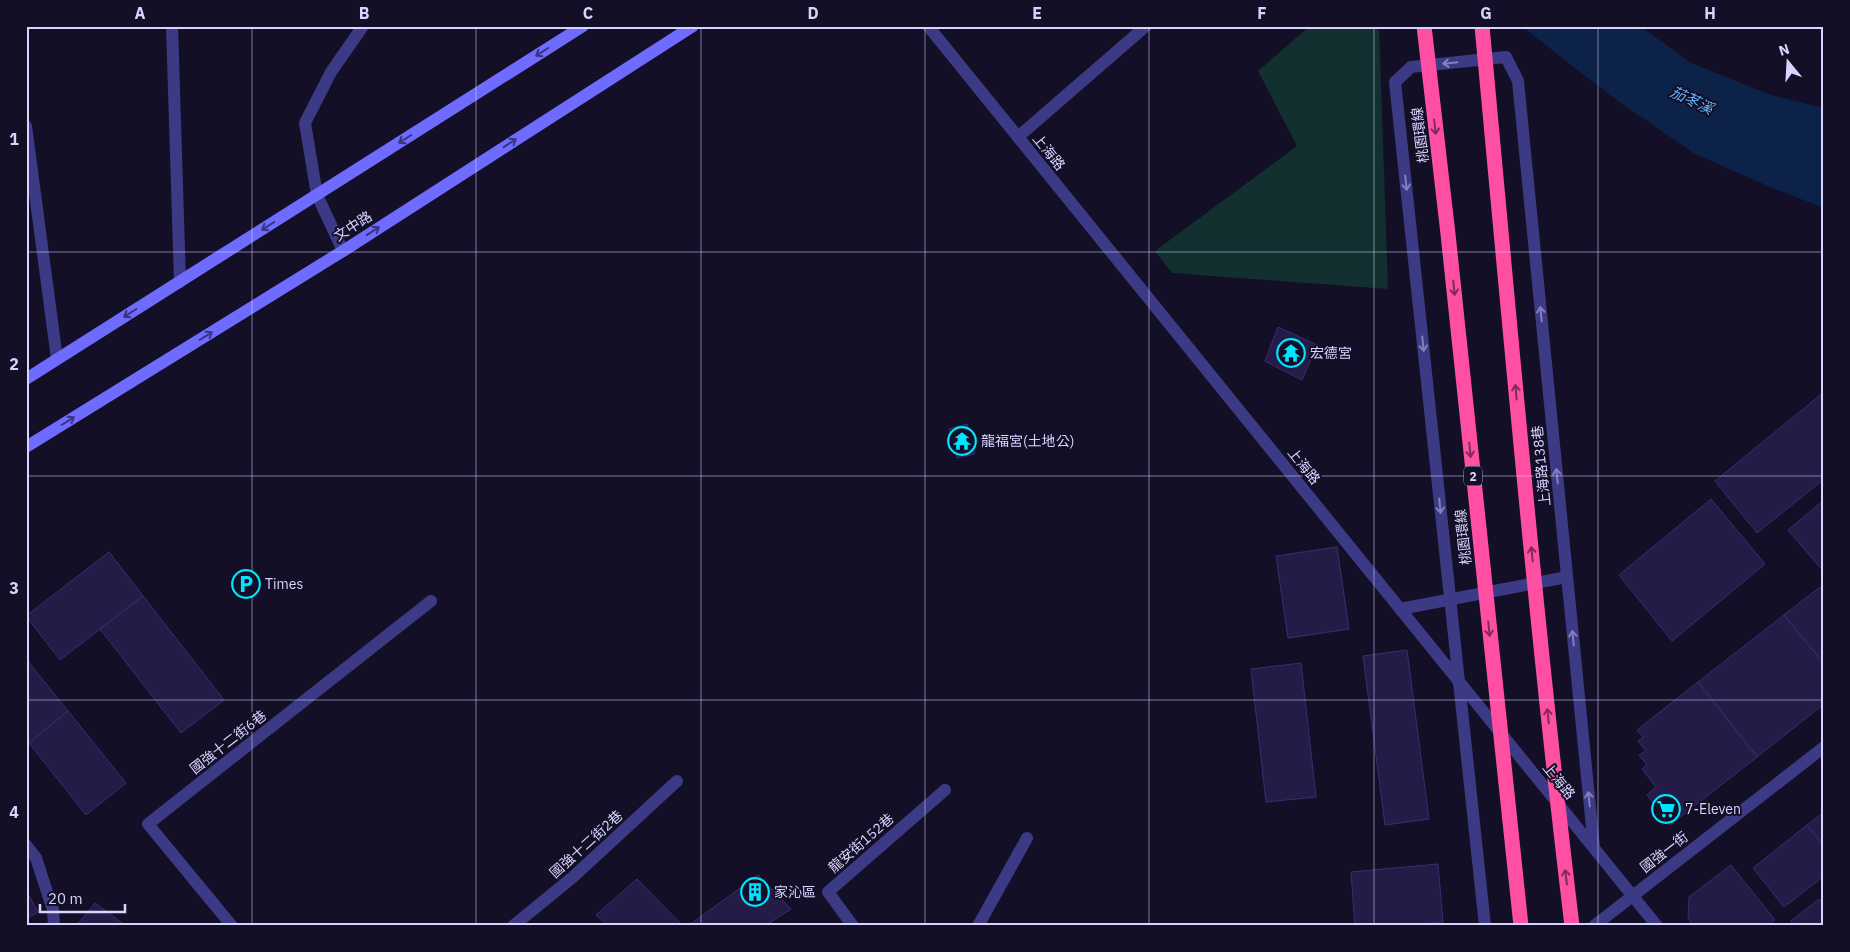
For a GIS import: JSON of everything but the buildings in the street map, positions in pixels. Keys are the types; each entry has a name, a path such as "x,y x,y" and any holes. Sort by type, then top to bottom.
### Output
{"highway":[{"name":"桃園環線","path":"1424,26 1448,234 1521,926"},
{"path":"1482,26 1518,417 1572,926"}],"street":[{"path":"172,26 180,282"},
{"path":"343,250 318,194 305,123 331,72 363,26"},
{"path":"26,379 584,26"},
{"name":"文中路","path":"26,447 343,250 693,26"},
{"name":"上海路","path":"928,26 1657,926"},
{"path":"1018,137 1146,26"},
{"name":"上海路138巷","path":"1450,598 1395,82 1411,67 1506,57 1518,81 1594,848"},
{"path":"26,126 57,359"},
{"path":"1400,609 1567,577"},
{"path":"1450,598 1485,926"},
{"name":"國強十二街6巷","path":"232,926 148,824 431,601"},
{"name":"國強一街","path":"1594,926 1605,922 1632,895 1824,747"},
{"name":"國強十二街2巷","path":"513,926 573,877 677,781"},
{"name":"龍安街152巷","path":"853,926 828,892 946,790"},
{"path":"978,926 1027,838"},
{"path":"26,846 36,858 53,910 54,926"}],"green space":[{"path":"1310,26 1379,26 1388,289 1172,273 1155,251 1297,146 1258,71"}],"water":[{"name":"茄苳溪","path":"1521,26 1640,26 1691,63 1768,94 1824,108 1824,208 1695,154 1615,99"}],"place":[{"name":"宏德宮","path":"1291,353"},
{"name":"龍福宮(土地公)","path":"962,441"},
{"name":"Times","path":"246,584"},
{"name":"7-Eleven","path":"1666,809"},
{"name":"家沁區","path":"755,892"}]}
